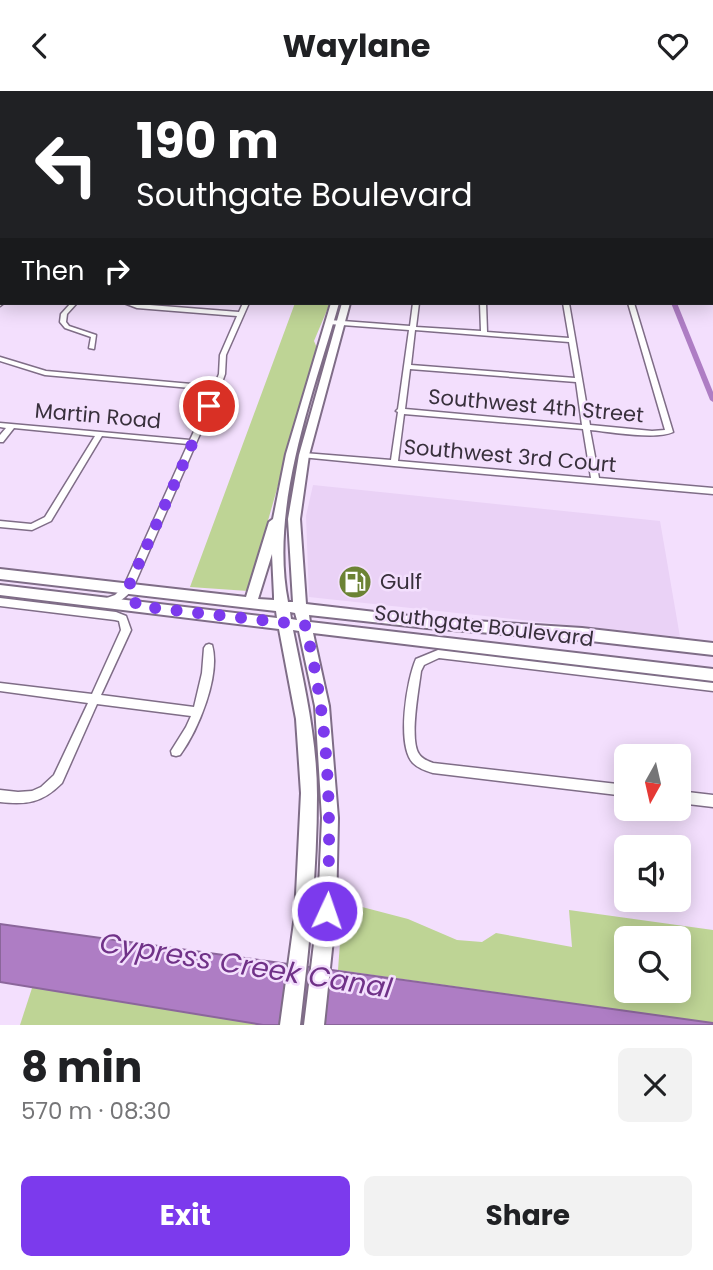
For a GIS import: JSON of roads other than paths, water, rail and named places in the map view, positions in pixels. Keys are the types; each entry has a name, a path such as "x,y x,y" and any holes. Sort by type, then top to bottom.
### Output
{"main road":[{"path":"314,1025 330,862 328,777 322,706 300,608 294,545 297,493 335,322 335,305"},
{"path":"290,1025 309,835 308,754 281,605 277,553 279,510 284,480 335,322 345,305"},
{"path":"284,480 287,488 297,493"},
{"path":"251,602 279,510"},
{"name":"Southgate Boulevard","path":"0,574 450,625 582,634 713,649"},
{"name":"Southgate Boulevard","path":"0,590 713,675"}],"street":[{"path":"72,305 64,314 63,322 68,327 94,336 92,348"},
{"path":"134,305 240,314"},
{"path":"107,602 118,598 128,588 217,388 222,374 223,355 245,305"},
{"path":"394,464 416,305"},
{"path":"482,305 484,333"},
{"path":"566,305 595,480"},
{"name":"Southwest 4th Street","path":"400,411 669,432 632,305"},
{"path":"335,322 571,340"},
{"path":"0,359 45,373 217,388"},
{"path":"407,367 577,380"},
{"name":"Martin Road","path":"0,425 192,442"},
{"path":"0,440 10,427"},
{"path":"0,524 33,527 42,524 52,515 100,433"},
{"name":"Southwest 3rd Court","path":"304,455 713,491"},
{"path":"128,588 137,606"},
{"path":"0,602 116,616 123,619 126,630 58,779 46,793 24,799 0,796"},
{"path":"176,751 187,740 210,668 209,648"},
{"path":"614,790 433,768 416,759 410,743 416,671 420,662 430,655 713,687"},
{"path":"0,687 195,712"},
{"path":"691,798 713,801"}],"water":[{"name":"Cypress Creek Canal","path":"0,924 713,1025 263,1025 0,982"}],"waterway":[{"path":"675,305 713,400"}],"place":[{"name":"Gulf","path":"355,582"}]}
